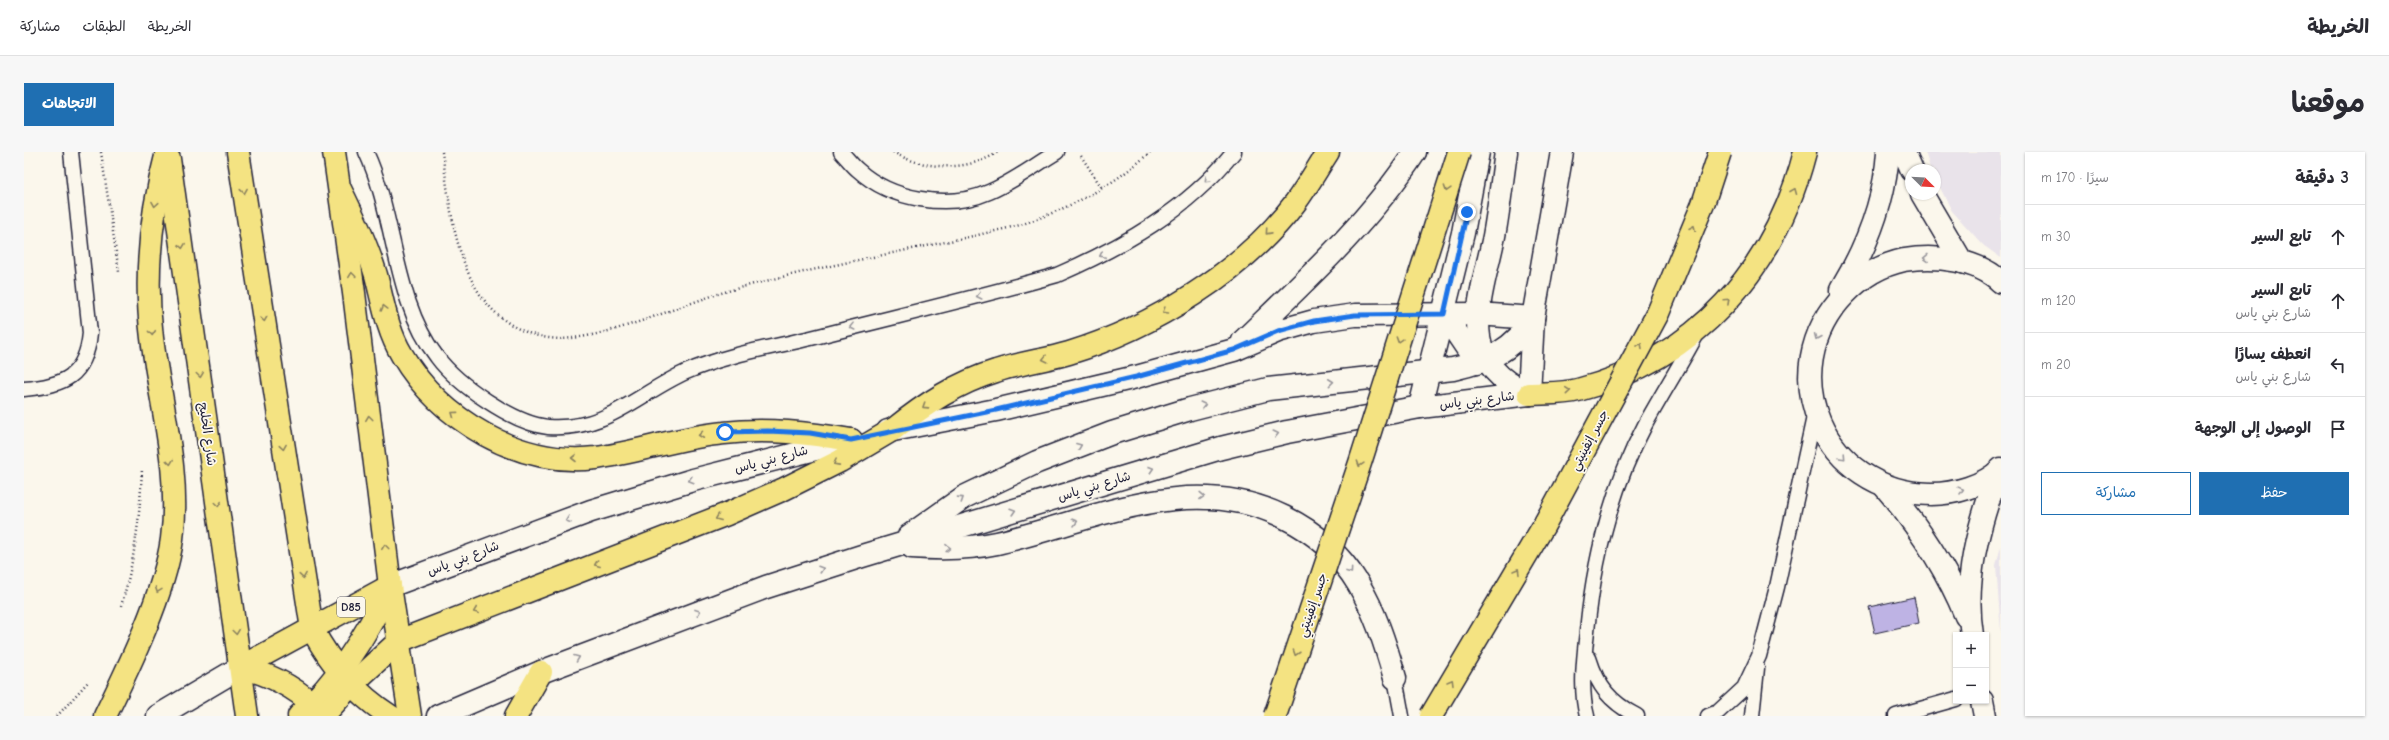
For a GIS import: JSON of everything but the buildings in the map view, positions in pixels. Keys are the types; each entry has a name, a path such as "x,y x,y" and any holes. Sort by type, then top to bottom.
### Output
{"main road":[{"name":"شارع الخليج","path":"168,152 248,716"},
{"path":"104,716 151,609 168,562 172,538 174,490 152,337 149,299 152,222 168,152"},
{"path":"238,152 312,629 345,679 390,716"},
{"path":"334,152 340,189 390,586 400,641 410,716"},
{"path":"345,679 400,641 727,514 784,489 894,429 942,394 969,381 996,371 1069,353 1112,337 1154,318 1193,294 1230,267 1264,237 1294,203 1328,152"},
{"path":"1234,350 1342,245 1398,178 1415,152"},
{"name":"جسر إنفينيتي","path":"1274,716 1360,463 1459,152"},
{"name":"شارع بني ياس","path":"1420,407 1463,233 1478,152"},
{"path":"1481,362 1478,314 1494,234 1506,152"},
{"name":"شارع بني ياس","path":"438,716 541,672 766,587 895,546 1221,448 1287,432 1420,407 1529,394 1533,318 1562,152"},
{"name":"جسر إنفينيتي","path":"1431,716 1543,527 1658,313 1703,204 1720,152"},
{"path":"1444,314 1481,362 1512,387 1529,394 1576,390 1622,376 1664,354 1701,325 1732,296 1759,262 1780,226 1797,186 1805,152"},
{"path":"1888,152 1887,167 1875,216 1857,264 1831,308 1815,340 1809,377 1815,412 1830,444 1854,469 1885,487 1913,494 1943,494 1971,487 1999,471"},
{"path":"1904,152 1909,164"},
{"path":"340,189 366,245 390,330 401,354 416,376 433,396 453,413 496,440 520,450 569,458 618,454 683,438 725,432 789,432 851,440"},
{"path":"1926,200 1962,262"},
{"path":"1831,308 1857,281 1889,263 1926,257 1962,262 1996,278 2001,282"},
{"name":"شارع بني ياس","path":"241,667 390,586 591,512 693,480 894,429 1003,408 1136,377 1234,350 1278,331 1314,321 1355,315 1478,314 1533,318"},
{"path":"895,546 964,497 1037,462 1112,433 1190,409 1268,389 1430,371 1481,362 1507,348 1524,334 1533,318"},
{"path":"1971,631 1970,587 1975,548 1984,509 1999,471"},
{"path":"1885,487 1912,518 1935,552 1954,588 1971,631"},
{"path":"895,546 962,548 995,543 1172,497 1222,497 1246,502 1270,510 1292,520 1335,552 1362,589 1373,612 1394,678"},
{"path":"158,716 241,667 261,672 280,680 317,713 345,679 390,586"},
{"path":"516,716 541,672"},
{"path":"1982,704 1984,716"}],"lane":[{"path":"24,389 48,387 62,382 74,373 83,361 88,347 90,333 72,152"},
{"path":"366,152 375,172 384,202 407,294 418,327 436,357 460,382 494,406 546,427 578,426 608,417 660,384 715,362 1057,275 1104,255 1148,229 1189,197 1234,152"},
{"path":"841,152 858,171 887,189 920,200 955,200 989,192 1057,152"},
{"path":"1588,716 1584,705 1585,646 1591,589 1602,539 1622,477 1645,425 1675,376 1701,325"},
{"path":"1708,716 1718,712 1744,688 1759,656 1777,588 1815,412"},
{"path":"1585,646 1596,680 1619,707 1637,716"},
{"path":"1756,715 1759,656"},
{"path":"1394,678 1402,716"},
{"path":"1896,716 1953,700"}],"path":[{"path":"101,152 119,276"},
{"path":"442,152 452,215 469,275 479,293 491,309 507,322 525,332 535,336 571,339 608,331 727,292 807,271 1020,225 1054,214 1086,198 1115,180 1150,152"},
{"path":"892,152 918,163 941,166 963,165 985,160 998,152"},
{"path":"119,612 134,554 140,514 142,466"},
{"path":"57,716 91,676"}],"shaded area":[{"path":"1925,152 2001,152 2001,258 1983,245 1952,211 1941,190 1941,164 1929,164"},
{"path":"2001,546 2001,633 1996,565"}],"route":[{"path":"725,432 768,431 810,433 851,440 894,429 996,410 1136,377 1234,350 1278,331 1314,321 1355,315 1444,314 1467,212"}]}
